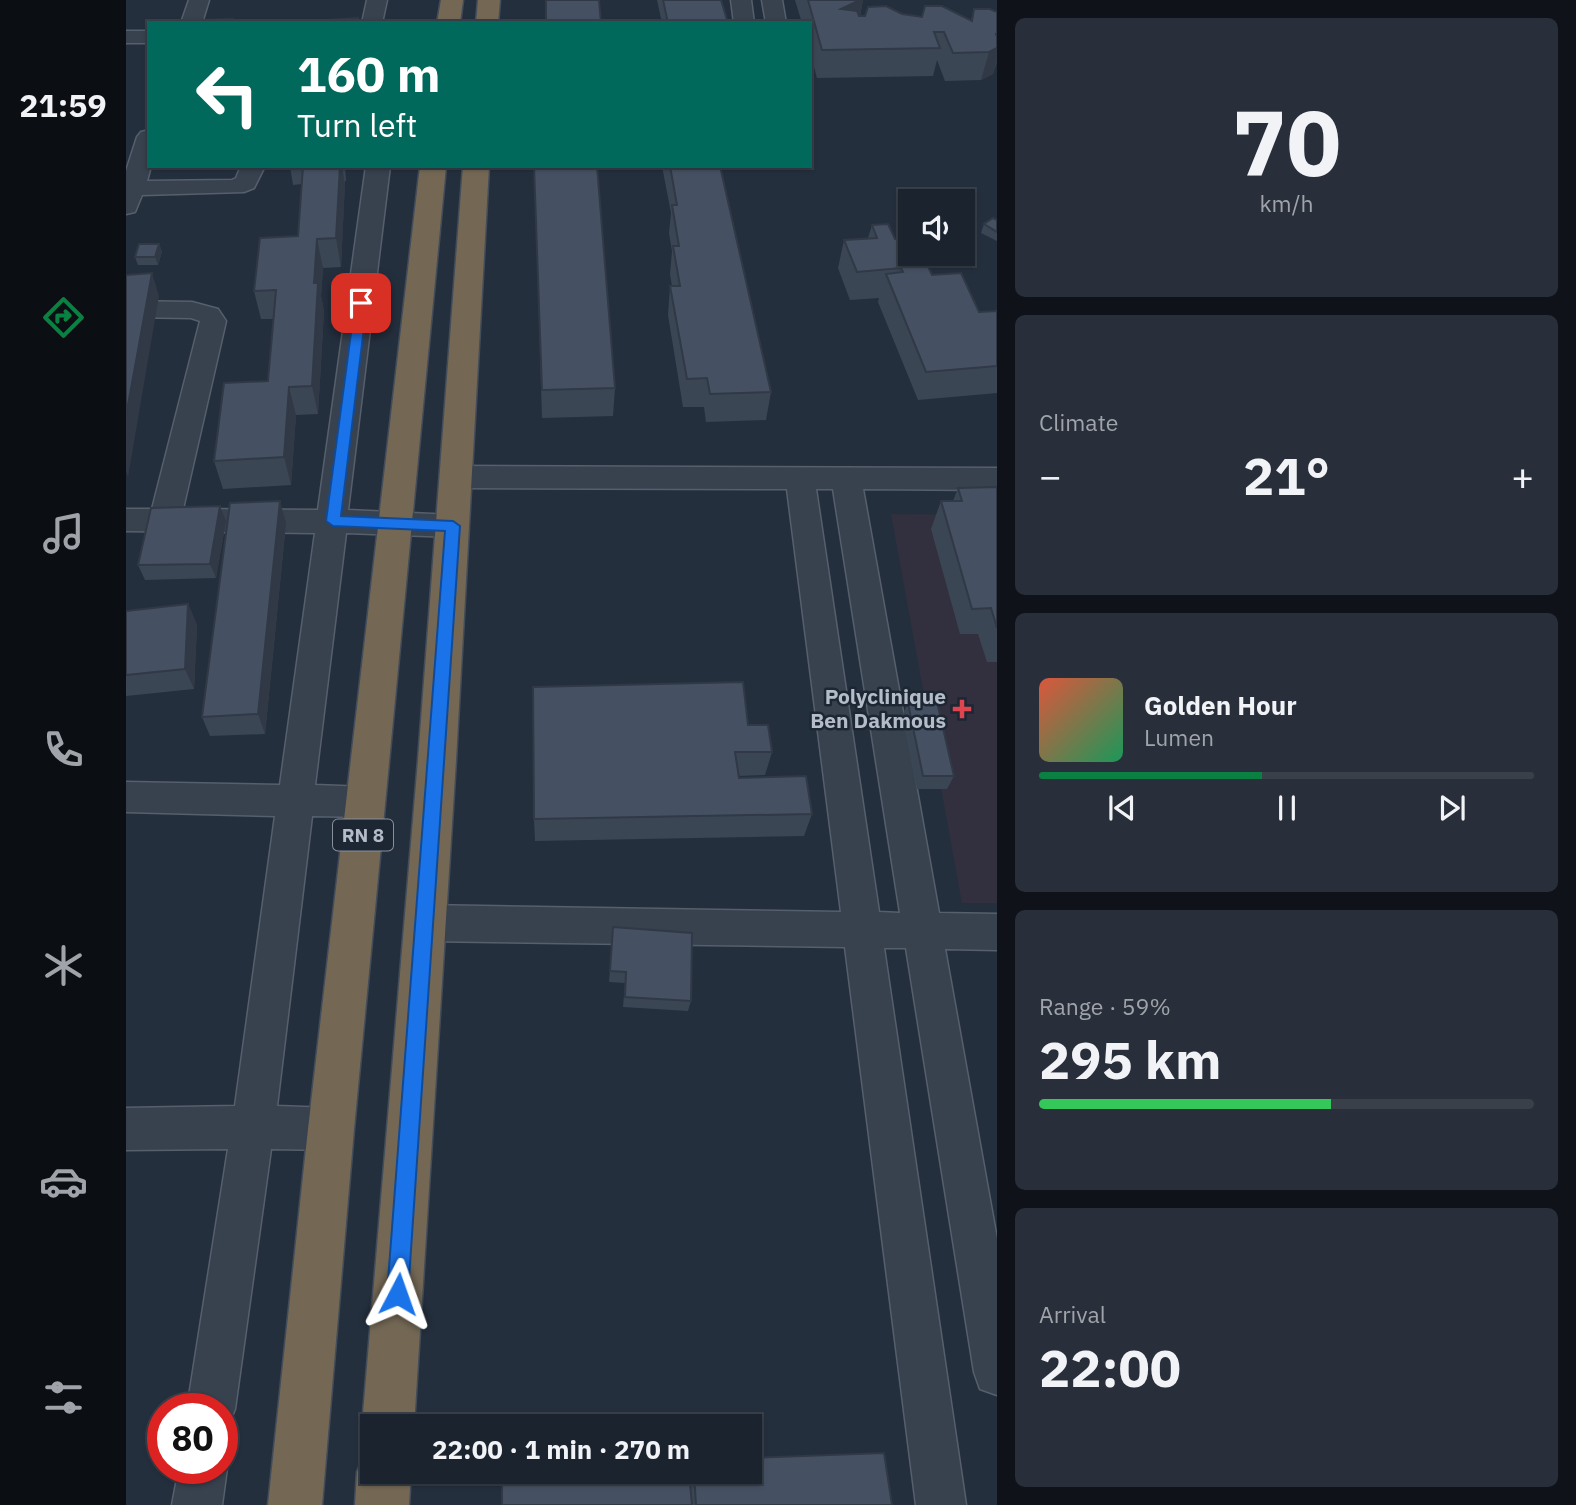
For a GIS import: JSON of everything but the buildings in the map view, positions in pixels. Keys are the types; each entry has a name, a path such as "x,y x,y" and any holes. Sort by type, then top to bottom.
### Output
{"highway":[{"path":"449,21 452,0"},
{"path":"487,21 489,0"},
{"name":"RN 8","path":"295,1505 331,1129 433,168"},
{"path":"389,1414 453,526 476,168"},
{"path":"382,1505 383,1484"}],"street":[{"path":"192,21 199,0"},
{"path":"372,21 377,0"},
{"path":"741,0 744,21"},
{"path":"772,0 776,21"},
{"path":"126,37 147,37"},
{"path":"147,140 133,161 129,197 235,187 246,183 252,168"},
{"path":"213,1393 253,1127 378,168"},
{"path":"126,309 197,310 209,314 213,321 165,520"},
{"path":"456,477 997,479"},
{"path":"800,478 941,1505"},
{"path":"846,478 922,931 984,1223 997,1372"},
{"path":"126,520 396,522 453,526"},
{"path":"126,797 366,802"},
{"path":"425,923 997,932"},
{"path":"126,1129 331,1129"},
{"path":"197,1505 200,1484"}],"shaded area":[{"name":"Polyclinique Ben Dakmous","path":"891,514 997,515 997,903 962,903"}],"place":[{"name":"Polyclinique Ben Dakmous","path":"962,709"}],"route":[{"path":"361,303 333,521 453,526 398,1294"}]}
